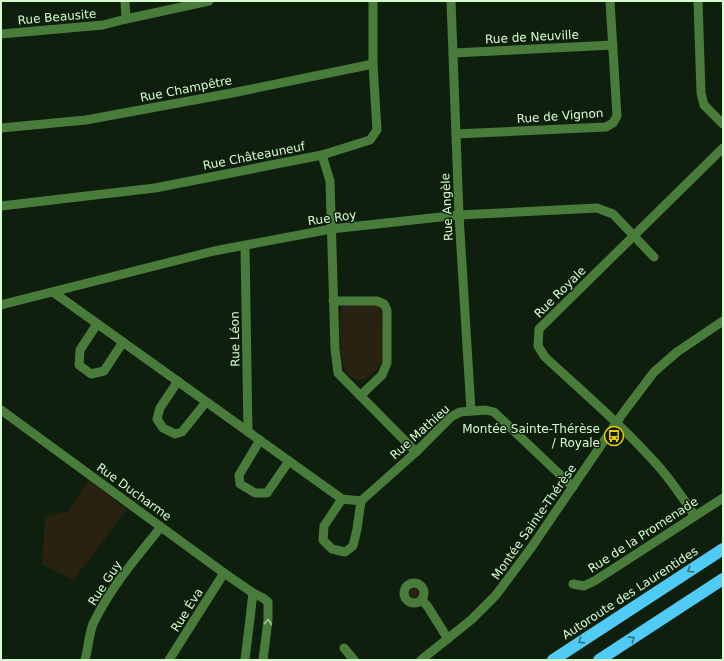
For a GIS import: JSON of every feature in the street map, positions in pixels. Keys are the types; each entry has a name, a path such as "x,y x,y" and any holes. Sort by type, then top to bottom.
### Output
{"highway":[{"name":"Autoroute des Laurentides","path":"553,660 723,549"},
{"path":"599,660 723,579"}],"street":[{"path":"125,1 126,19"},
{"name":"Rue Beausite","path":"1,34 103,25 208,1"},
{"name":"Rue Châteauneuf","path":"1,206 155,188 322,154 370,140 377,130 373,64 373,1"},
{"name":"Rue Angèle","path":"451,1 459,216 471,412"},
{"name":"Rue de Vignon","path":"456,134 606,127 613,123 616,116 610,1"},
{"path":"698,1 701,93 704,105 723,124"},
{"name":"Rue de Neuville","path":"453,53 612,45"},
{"name":"Rue Champêtre","path":"1,128 86,120 232,93 373,64"},
{"name":"Rue Royale","path":"695,516 661,468 616,423 545,357 538,346 539,329 723,148"},
{"path":"322,154 330,181 333,301 335,349 338,373 416,452"},
{"name":"Rue Roy","path":"1,305 214,252 331,229 459,216 597,208 613,214 654,257"},
{"name":"Rue Léon","path":"245,246 248,432"},
{"path":"53,292 342,499 361,501 353,546 345,552 332,549 323,540 324,526 342,499"},
{"path":"333,301 377,301 384,304 387,310 387,363 382,375 360,396"},
{"name":"Montée Sainte-Thérèse","path":"421,660 471,620 496,595 526,556 616,423 639,391 656,371 677,352 723,321"},
{"path":"97,324 80,350 79,365 91,374 104,371 123,342"},
{"path":"178,381 160,408 157,419 163,428 175,434 182,432 206,402"},
{"name":"Rue Ducharme","path":"1,410 224,574 253,594 268,602 268,620 263,660"},
{"name":"Rue Mathieu","path":"361,501 416,452 451,417 460,412 486,410 494,412 573,487"},
{"path":"260,440 239,475 240,484 255,493 267,492 289,461"},
{"name":"Rue de la Promenade","path":"573,584 583,586 591,583 723,498"},
{"name":"Rue Guy","path":"85,660 93,625 104,605 117,583 161,527"},
{"name":"Rue Éva","path":"169,660 224,574"},
{"path":"245,660 253,594"},
{"path":"422,600 448,639"},
{"path":"344,648 354,660"}],"shaded area":[{"path":"346,304 374,304 380,307 382,313 384,343 383,359 372,374 360,380 353,379 349,375 342,361 340,343 340,311"},
{"path":"89,480 127,510 73,580 42,564 45,517 68,511"},
{"path":"414,587 419,589 421,594 419,599 414,601 409,599 407,594 409,589"}],"place":[{"name":"Montée Sainte-Thérèse / Royale","path":"614,436"}]}
